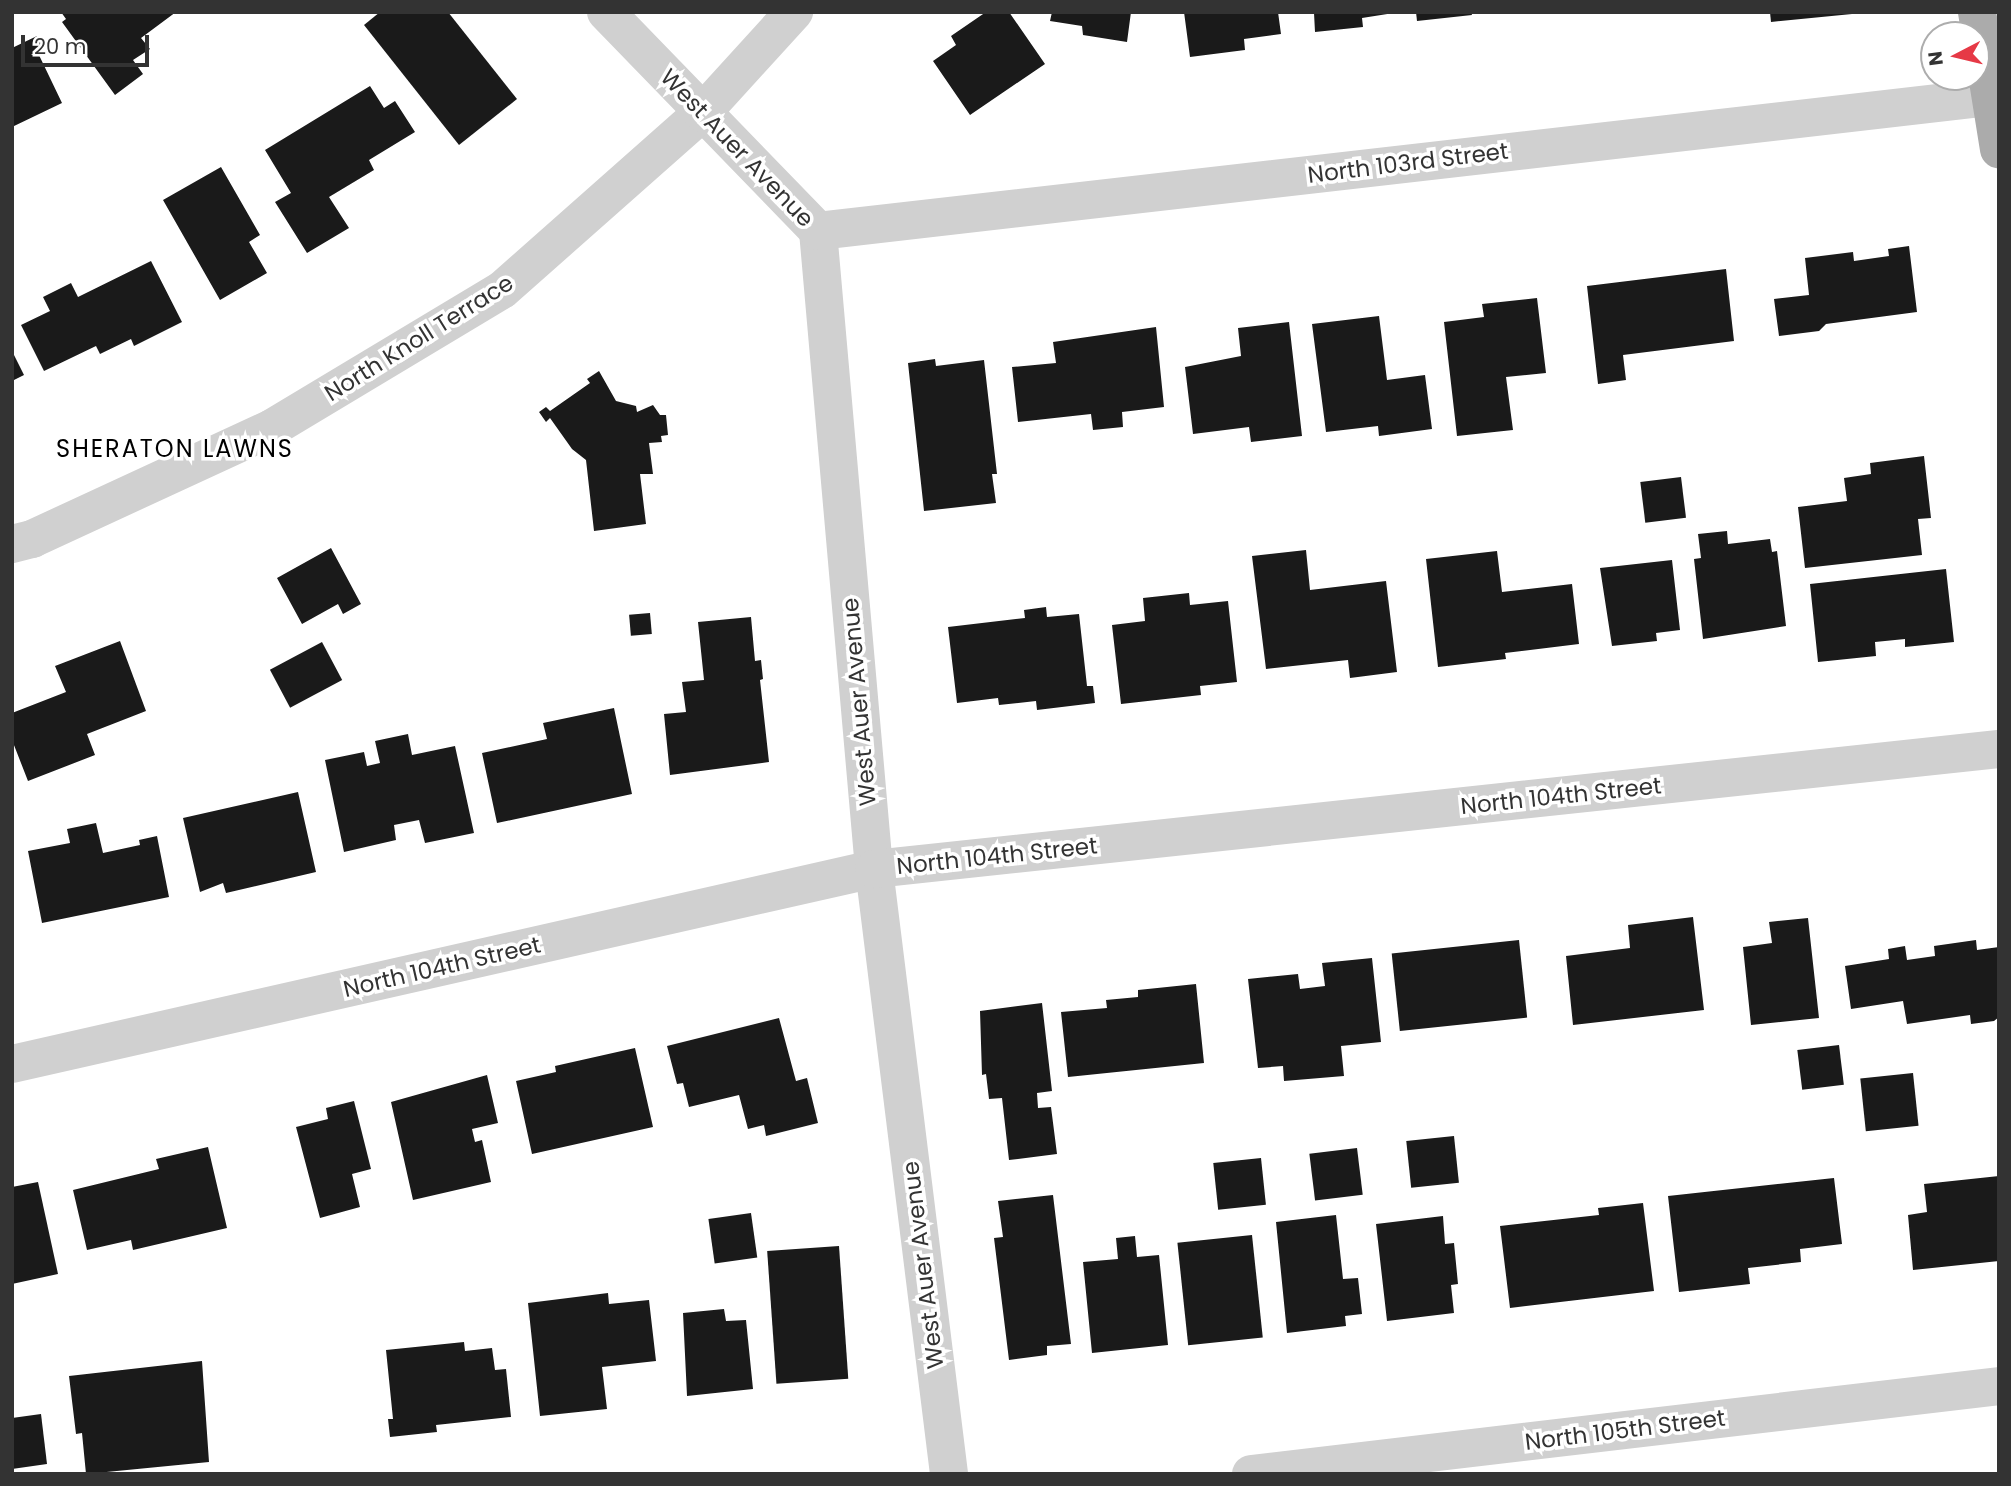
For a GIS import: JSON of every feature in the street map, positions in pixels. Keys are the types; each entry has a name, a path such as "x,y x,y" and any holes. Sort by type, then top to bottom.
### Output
{"main road":[{"path":"1977,12 1994,96 1999,149"}],"street":[{"name":"West Auer Avenue","path":"606,12 818,231 874,869 949,1474"},
{"name":"North Knoll Terrace","path":"12,544 32,539 272,428 502,290 702,113 794,12"},
{"name":"North 103rd Street","path":"818,231 1994,96"},
{"name":"North 104th Street","path":"12,1064 874,869 1999,749"},
{"name":"North 105th Street","path":"1251,1474 1999,1386"}],"building":[{"path":"61,12 176,12 141,38 150,49 133,60 143,74 115,95 62,22 66,19"},
{"path":"380,12 448,12 517,99 459,145 364,25"},
{"path":"986,12 1009,12 1045,64 970,115 933,61 956,45 951,36"},
{"path":"1052,12 1131,12 1127,42 1083,35 1082,26 1050,21"},
{"path":"1184,12 1278,12 1281,34 1244,39 1245,50 1190,57"},
{"path":"1400,12 1362,18 1363,27 1315,32 1314,13"},
{"path":"1416,12 1471,12 1472,15 1417,21"},
{"path":"1770,12 1852,12 1852,14 1771,22"},
{"path":"37,36 44,50 38,53 62,103 12,127 12,48"},
{"path":"370,86 384,108 395,101 415,132 369,160 374,170 329,197 349,228 307,253 275,202 291,193 265,150"},
{"path":"221,167 260,235 249,242 267,273 220,300 163,200"},
{"path":"1909,246 1917,312 1826,324 1819,331 1779,336 1774,299 1809,295 1805,258 1853,252 1854,261 1889,256 1888,249"},
{"path":"151,261 182,322 134,346 131,339 100,354 96,346 44,371 21,325 50,311 43,297 71,283 78,297"},
{"path":"1726,269 1734,341 1623,355 1626,380 1598,384 1587,286"},
{"path":"1537,298 1546,373 1506,377 1513,430 1457,436 1444,322 1484,317 1482,304"},
{"path":"1379,316 1387,380 1425,375 1432,429 1379,436 1378,426 1326,432 1312,324"},
{"path":"1289,322 1302,436 1251,442 1249,427 1193,434 1185,367 1241,356 1238,328"},
{"path":"1156,327 1164,407 1122,412 1123,427 1093,430 1091,414 1018,422 1012,367 1056,363 1053,342"},
{"path":"12,351 24,375 12,381"},
{"path":"935,359 936,366 984,360 997,474 992,474 996,503 924,511 908,363"},
{"path":"599,371 616,401 636,406 637,412 653,405 660,415 666,415 668,435 661,436 662,442 649,443 653,474 640,474 646,524 594,531 586,460 572,449 550,418 546,422 539,412 546,407 550,411 590,383 587,379"},
{"path":"1924,456 1931,518 1918,519 1922,555 1805,568 1798,507 1847,501 1844,478 1871,474 1870,463"},
{"path":"1681,477 1686,518 1645,523 1640,482"},
{"path":"1727,531 1728,544 1770,539 1772,552 1777,551 1786,626 1703,639 1694,559 1701,558 1698,534"},
{"path":"331,548 361,604 343,614 338,604 302,624 277,578"},
{"path":"1306,550 1310,590 1386,581 1397,672 1350,678 1348,660 1266,669 1252,556"},
{"path":"1497,551 1502,592 1572,584 1579,644 1505,653 1506,659 1438,667 1426,559"},
{"path":"1672,560 1680,630 1656,633 1657,641 1612,646 1600,568"},
{"path":"1946,569 1954,642 1905,647 1905,639 1875,642 1876,656 1818,662 1810,584"},
{"path":"1189,593 1190,605 1228,601 1237,682 1200,686 1201,695 1121,704 1112,625 1145,621 1143,598"},
{"path":"1046,607 1047,617 1079,614 1087,686 1093,686 1095,703 1037,710 1036,701 999,705 998,698 957,703 948,627 1025,618 1024,610"},
{"path":"650,613 652,634 631,636 629,615"},
{"path":"751,617 755,661 761,660 763,679 760,680 769,762 670,775 664,714 686,712 682,682 704,680 698,622"},
{"path":"120,641 146,711 87,734 95,755 28,781 12,740 12,713 66,692 55,666"},
{"path":"322,642 342,680 290,708 270,670"},
{"path":"614,708 632,794 497,823 482,753 547,739 543,723"},
{"path":"408,734 412,755 455,746 474,833 425,843 419,820 394,825 396,840 344,852 325,760 364,752 367,766 380,763 375,741"},
{"path":"298,792 316,872 226,893 223,883 200,892 183,818"},
{"path":"96,823 103,853 140,845 139,840 157,836 169,897 42,923 28,851 70,843 67,829"},
{"path":"1693,917 1704,1010 1573,1025 1566,956 1630,948 1628,925"},
{"path":"1808,918 1819,1018 1751,1025 1743,947 1772,943 1769,922"},
{"path":"1519,940 1527,1018 1400,1031 1392,953"},
{"path":"1976,940 1977,950 1999,947 1999,1017 1994,1021 1971,1024 1970,1015 1907,1024 1903,1001 1851,1009 1845,966 1889,959 1888,949 1905,946 1907,960 1935,956 1934,946"},
{"path":"1372,958 1381,1042 1341,1046 1344,1076 1284,1081 1283,1066 1258,1068 1248,979 1298,974 1300,989 1325,986 1322,963"},
{"path":"1196,984 1204,1063 1068,1077 1061,1012 1107,1008 1106,1000 1138,997 1138,990"},
{"path":"1042,1003 1052,1091 1037,1093 1038,1108 1051,1107 1057,1154 1009,1160 1002,1098 989,1099 986,1074 982,1075 980,1011"},
{"path":"779,1018 796,1081 807,1078 818,1123 766,1136 764,1125 748,1129 739,1095 689,1107 683,1083 677,1084 667,1046"},
{"path":"1839,1045 1844,1085 1802,1090 1797,1050"},
{"path":"635,1048 653,1127 532,1154 516,1081 556,1072 555,1066"},
{"path":"1913,1073 1919,1126 1866,1131 1860,1079"},
{"path":"487,1075 498,1123 472,1129 475,1142 482,1140 491,1182 413,1200 391,1102"},
{"path":"354,1101 371,1169 352,1174 360,1207 320,1218 296,1127 328,1119 326,1108"},
{"path":"1454,1136 1459,1183 1411,1188 1406,1141"},
{"path":"208,1147 227,1228 133,1250 131,1240 87,1250 73,1190 159,1169 156,1159"},
{"path":"1357,1148 1363,1195 1315,1200 1309,1154"},
{"path":"1261,1158 1266,1205 1218,1210 1213,1163"},
{"path":"1999,1176 1999,1261 1913,1270 1908,1215 1927,1212 1924,1184"},
{"path":"1834,1178 1842,1244 1800,1249 1801,1262 1748,1268 1750,1284 1679,1292 1668,1196"},
{"path":"38,1182 58,1274 12,1284 12,1187"},
{"path":"1053,1195 1071,1344 1047,1346 1047,1355 1009,1360 994,1238 1003,1237 998,1201"},
{"path":"1643,1203 1654,1291 1510,1308 1500,1226 1599,1215 1598,1208"},
{"path":"751,1213 757,1258 715,1264 708,1219"},
{"path":"1336,1215 1343,1279 1358,1278 1362,1314 1345,1316 1346,1326 1287,1333 1276,1222"},
{"path":"1443,1216 1445,1244 1454,1243 1458,1284 1451,1285 1454,1313 1387,1321 1376,1224"},
{"path":"1252,1235 1263,1337 1188,1345 1177,1243"},
{"path":"1135,1236 1137,1257 1159,1255 1168,1345 1092,1353 1083,1262 1118,1259 1116,1238"},
{"path":"839,1246 848,1379 776,1384 767,1251"},
{"path":"608,1293 609,1304 649,1300 656,1361 602,1367 607,1409 540,1416 528,1303"},
{"path":"724,1309 726,1321 746,1320 753,1389 687,1396 683,1313"},
{"path":"464,1342 465,1351 492,1348 495,1370 506,1369 511,1417 436,1425 437,1432 390,1437 388,1419 393,1419 386,1350"},
{"path":"202,1361 209,1462 86,1474 82,1433 76,1434 69,1376"},
{"path":"41,1414 47,1464 12,1469 12,1418"}],"district":[{"name":"SHERATON LAWNS","path":"175,449"}]}
